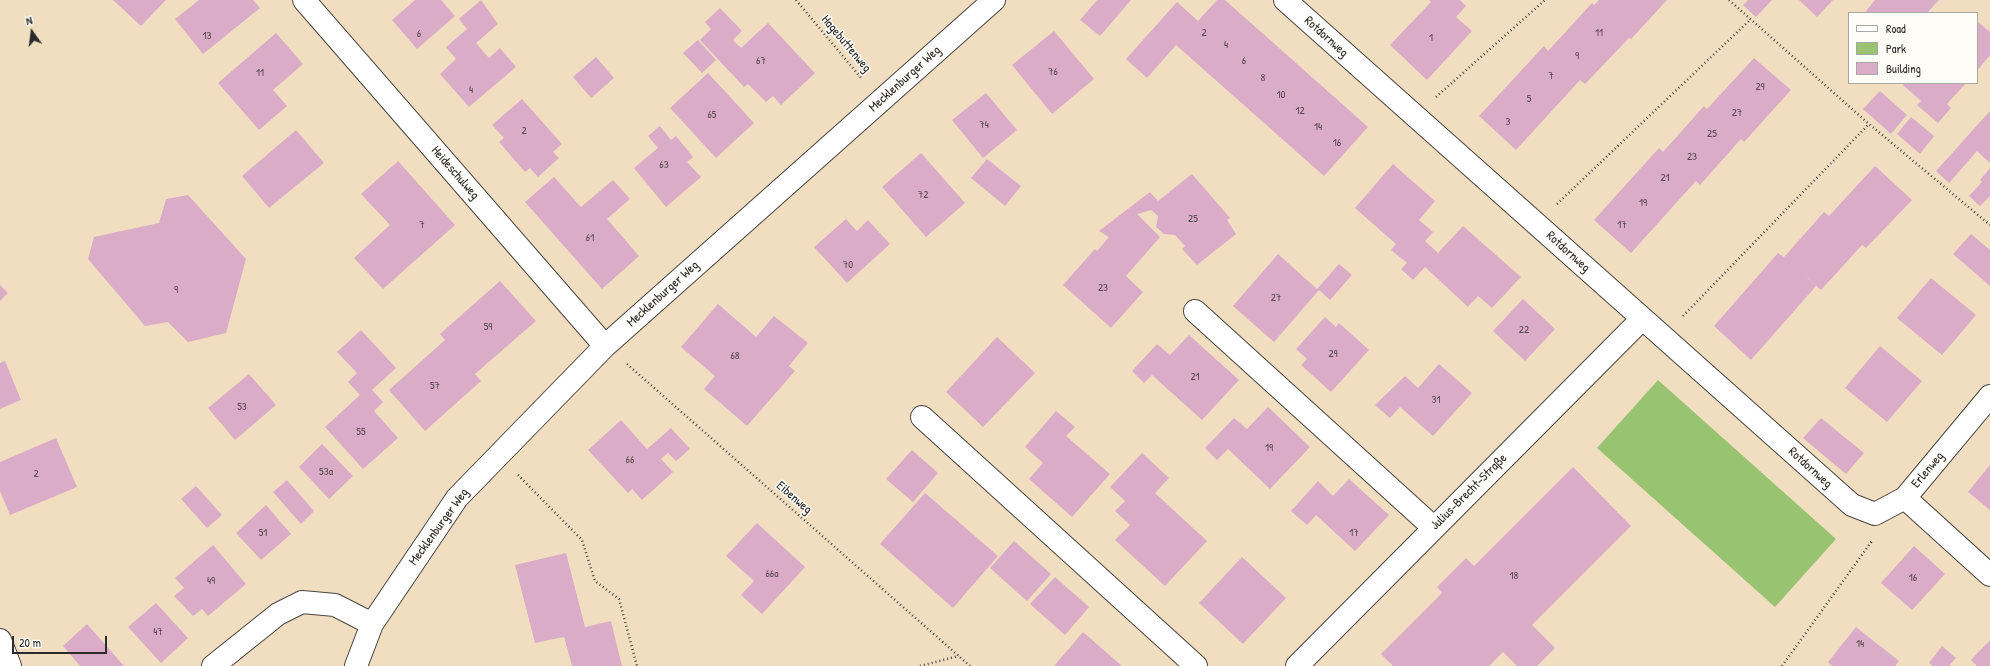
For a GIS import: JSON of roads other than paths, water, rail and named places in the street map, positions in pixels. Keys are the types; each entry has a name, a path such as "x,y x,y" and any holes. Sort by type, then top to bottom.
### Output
{"street":[{"name":"Heideschulweg","path":"304,0 605,346"},
{"name":"Mecklenburger Weg","path":"355,664 372,624 457,498 498,455 605,346 994,0"},
{"name":"Rotdornweg","path":"1284,0 1852,505 1875,514"},
{"path":"1195,311 1434,528"},
{"name":"Julius-Brecht-Straße","path":"1304,664 1434,528 1642,319"},
{"name":"Erlenweg","path":"1875,514 1905,498 1990,396"},
{"path":"922,417 1196,666"},
{"path":"1905,498 1990,575"},
{"path":"213,666 278,614 302,602 335,605 372,624"},
{"path":"0,640 10,666"}]}
